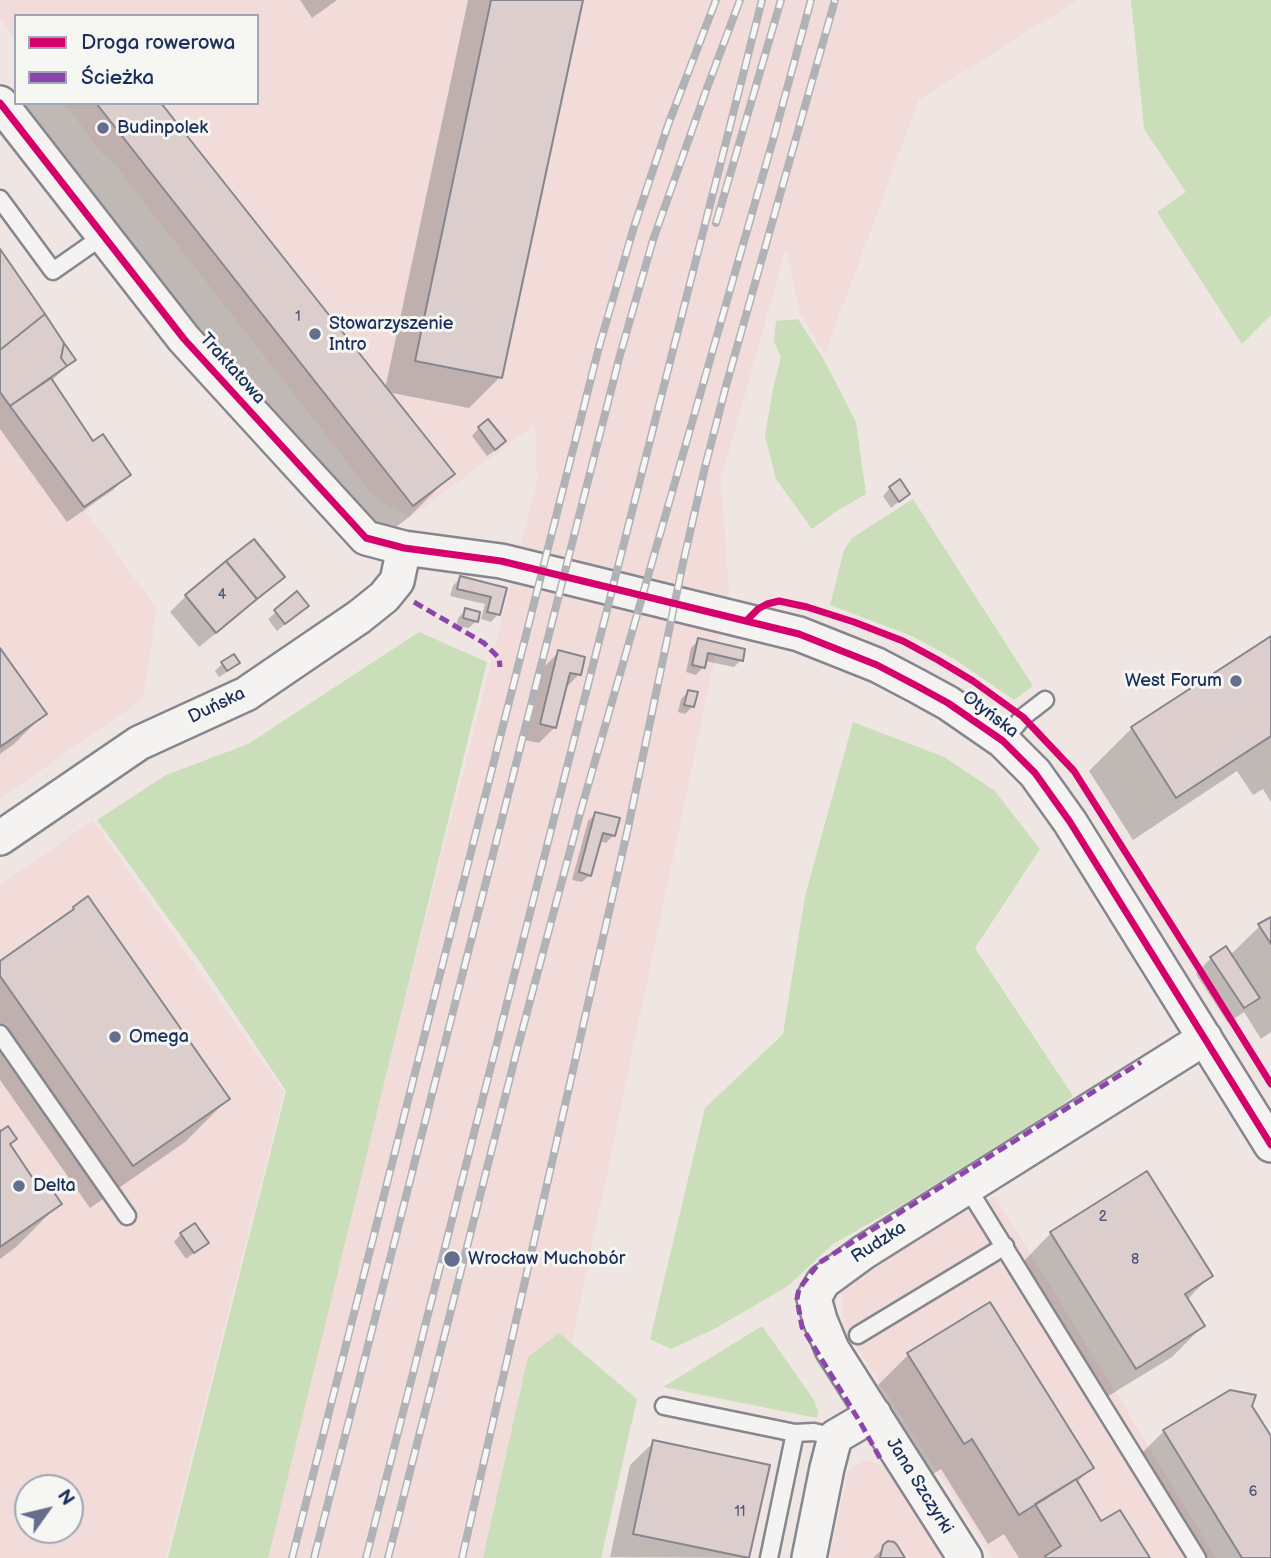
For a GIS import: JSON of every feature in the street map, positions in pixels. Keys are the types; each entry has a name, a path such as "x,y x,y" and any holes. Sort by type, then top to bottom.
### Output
{"street":[{"name":"Traktatowa","path":"9,122 184,339 366,538 404,548 502,561"},
{"name":"Duńska","path":"0,838 139,743 246,694 359,617 384,597 397,581 404,548"},
{"name":"Otyńska","path":"502,561 810,638 877,665 917,686 948,703 1003,741 1035,773 1070,821 1205,1038 1267,1128"},
{"name":"Rudzka","path":"874,1414 832,1349 820,1321 814,1298 823,1282 864,1252 1205,1038"},
{"path":"809,1558 835,1437 874,1414"},
{"name":"Jana Szczyrki","path":"874,1414 965,1558"}],"lane":[{"path":"0,199 53,271 103,236"},
{"path":"1003,741 1023,717 1045,700"},
{"path":"0,1034 127,1216"},
{"path":"967,1187 1197,1558"},
{"path":"858,1335 1005,1246"},
{"path":"664,1406 795,1433 814,1432 835,1437"},
{"path":"769,1558 795,1433"}],"shaded area":[{"path":"0,0 1078,0 919,100 825,355 800,315 786,249 721,480 729,590 527,1558 263,1558 537,480 535,425 411,517 376,499 66,105 259,105 259,14 14,14 14,37 0,19"},
{"path":"0,392 157,609 143,699 0,799"},
{"path":"93,820 284,1092 166,1558 0,1558 0,885"},
{"path":"995,1196 1216,1558 993,1558 843,1326 842,1285 953,1211"},
{"path":"865,1460 885,1467 893,1475 945,1558 829,1558 849,1470"}],"green space":[{"path":"1131,0 1271,0 1271,315 1242,344 1157,212 1186,192 1144,129"},
{"path":"798,319 823,358 856,422 866,494 812,529 776,479 765,436 781,357 774,342 776,321"},
{"path":"913,499 1033,686 1014,700 956,660 912,636 830,605 844,550 852,538"},
{"path":"419,632 487,662 268,1558 168,1558 286,1091 202,965 97,820 166,775 248,744"},
{"path":"853,722 944,757 995,791 1040,849 975,948 1073,1096 905,1203 833,1244 788,1286 716,1328 671,1349 650,1339 705,1108 783,1034 805,896"},
{"path":"762,1326 814,1400 817,1418 663,1387"},
{"path":"559,1333 637,1399 601,1558 483,1558 528,1357"}],"building":[{"path":"491,0 583,0 502,378 415,361"},
{"path":"98,105 163,105 455,474 413,506"},
{"path":"0,249 45,314 0,350"},
{"path":"45,314 64,343 61,358 67,366 10,406 0,392 0,350"},
{"path":"64,343 76,360 67,366 61,358"},
{"path":"51,378 93,441 103,434 131,475 84,507 10,406"},
{"path":"488,419 506,441 495,450 478,427"},
{"path":"900,479 910,494 899,502 889,487"},
{"path":"254,539 285,577 257,599 226,561"},
{"path":"226,561 257,599 216,633 185,595"},
{"path":"460,576 507,588 500,615 487,612 491,597 457,589"},
{"path":"297,591 309,606 285,624 274,610"},
{"path":"465,608 480,612 478,622 463,618"},
{"name":"West Forum","path":"1271,636 1271,736 1176,798 1131,727"},
{"path":"698,638 745,649 743,661 708,653 705,668 692,665"},
{"path":"0,648 47,714 0,747"},
{"path":"558,650 585,657 581,675 570,673 556,728 540,724"},
{"path":"234,654 240,663 227,671 221,662"},
{"path":"688,690 698,692 694,707 684,705"},
{"path":"595,812 620,818 615,836 603,833 591,876 579,872"},
{"name":"Omega","path":"88,896 230,1099 133,1166 0,976 0,961 74,909 73,907"},
{"path":"1271,917 1271,944 1258,924"},
{"path":"1226,946 1260,998 1244,1008 1210,957"},
{"name":"Delta","path":"8,1126 17,1139 10,1144 40,1189 48,1184 62,1204 0,1247 0,1130"},
{"path":"1147,1171 1213,1276 1185,1294 1205,1326 1136,1369 1050,1232"},
{"path":"195,1223 209,1243 194,1253 180,1233"},
{"path":"990,1302 1094,1468 1019,1515 972,1439 964,1444 907,1353"},
{"path":"1230,1390 1256,1395 1252,1406 1271,1436 1271,1558 1242,1558 1163,1430"},
{"path":"653,1440 770,1465 749,1558 633,1534"},
{"path":"1076,1479 1101,1521 1120,1510 1150,1558 1046,1558 1045,1556 1061,1546 1035,1504"},
{"path":"888,1541 897,1545 905,1558 880,1558 883,1545"}],"railway":[{"path":"292,1558 599,347 633,230 668,125 716,0"},
{"path":"314,1558 620,355 653,240 740,0"},
{"path":"366,1558 762,0"},
{"path":"716,223 781,0"},
{"path":"388,1558 579,817 811,0"},
{"path":"462,1558 628,828 705,467 835,0"}],"marked path":[{"path":"414,602 484,643 499,658 500,667"},
{"path":"880,1458 802,1327 797,1299 799,1289 819,1263 1141,1062"}],"cycle path":[{"path":"0,103 184,339 366,538 404,548 501,561 799,634 877,665 948,703 1003,741 1035,773 1070,822 1271,1145"},
{"path":"746,621 758,609 779,601 854,622 903,641 938,660 1023,717 1074,771 1271,1084"}],"place":[{"name":"Budinpolek","path":"103,128"},
{"name":"Stowarzyszenie Intro","path":"315,334"},
{"name":"West Forum","path":"1236,681"},
{"name":"Omega","path":"115,1037"},
{"name":"Delta","path":"19,1186"},
{"name":"Wrocław Muchobór","path":"452,1259"}]}
